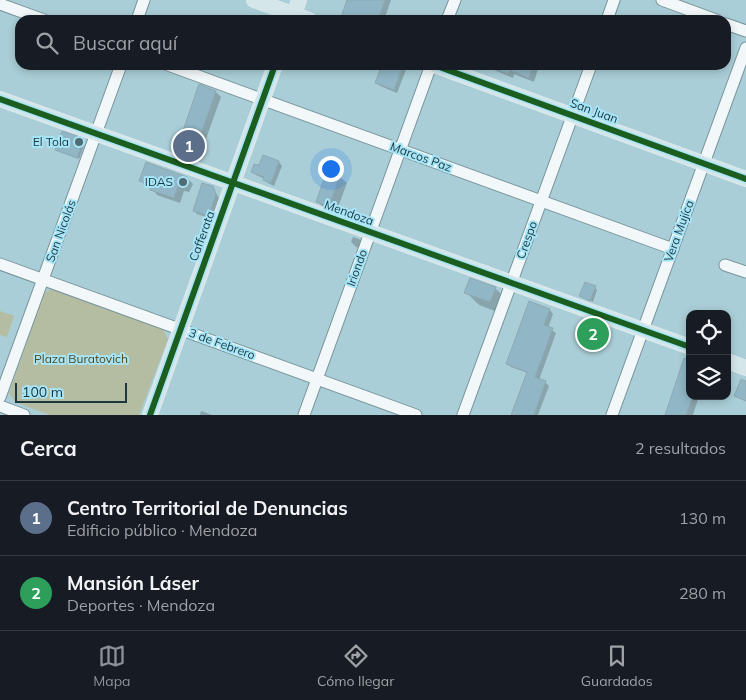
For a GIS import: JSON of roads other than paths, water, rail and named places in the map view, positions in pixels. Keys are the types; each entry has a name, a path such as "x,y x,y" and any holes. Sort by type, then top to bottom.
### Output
{"main road":[{"path":"254,0 288,15"},
{"path":"294,15 299,0"},
{"name":"Cafferata","path":"150,415 273,70"},
{"name":"San Juan","path":"446,70 746,179"},
{"name":"Mendoza","path":"0,99 686,346"},
{"path":"731,362 746,368"}],"street":[{"path":"139,15 144,0"},
{"path":"449,15 454,0"},
{"path":"609,15 614,0"},
{"path":"662,0 702,15"},
{"path":"0,4 30,15"},
{"path":"731,26 746,31"},
{"name":"Vera Mujíca","path":"612,415 746,48"},
{"name":"San Nicolás","path":"0,397 119,70"},
{"name":"Marcos Paz","path":"182,70 673,249"},
{"name":"Iriondo","path":"304,415 430,70"},
{"name":"Crespo","path":"463,415 589,70"},
{"name":"3 de Febrero","path":"0,264 416,415"},
{"path":"725,265 746,272"},
{"path":"0,406 24,415"}],"place":[{"name":"El Tola","path":"79,142"},
{"name":"Centro Territorial de Denuncias","path":"189,146"},
{"name":"IDAS","path":"183,182"},
{"name":"Mansión Láser","path":"593,334"}],"park label":[{"name":"Plaza Buratovich","path":"81,359"}]}
